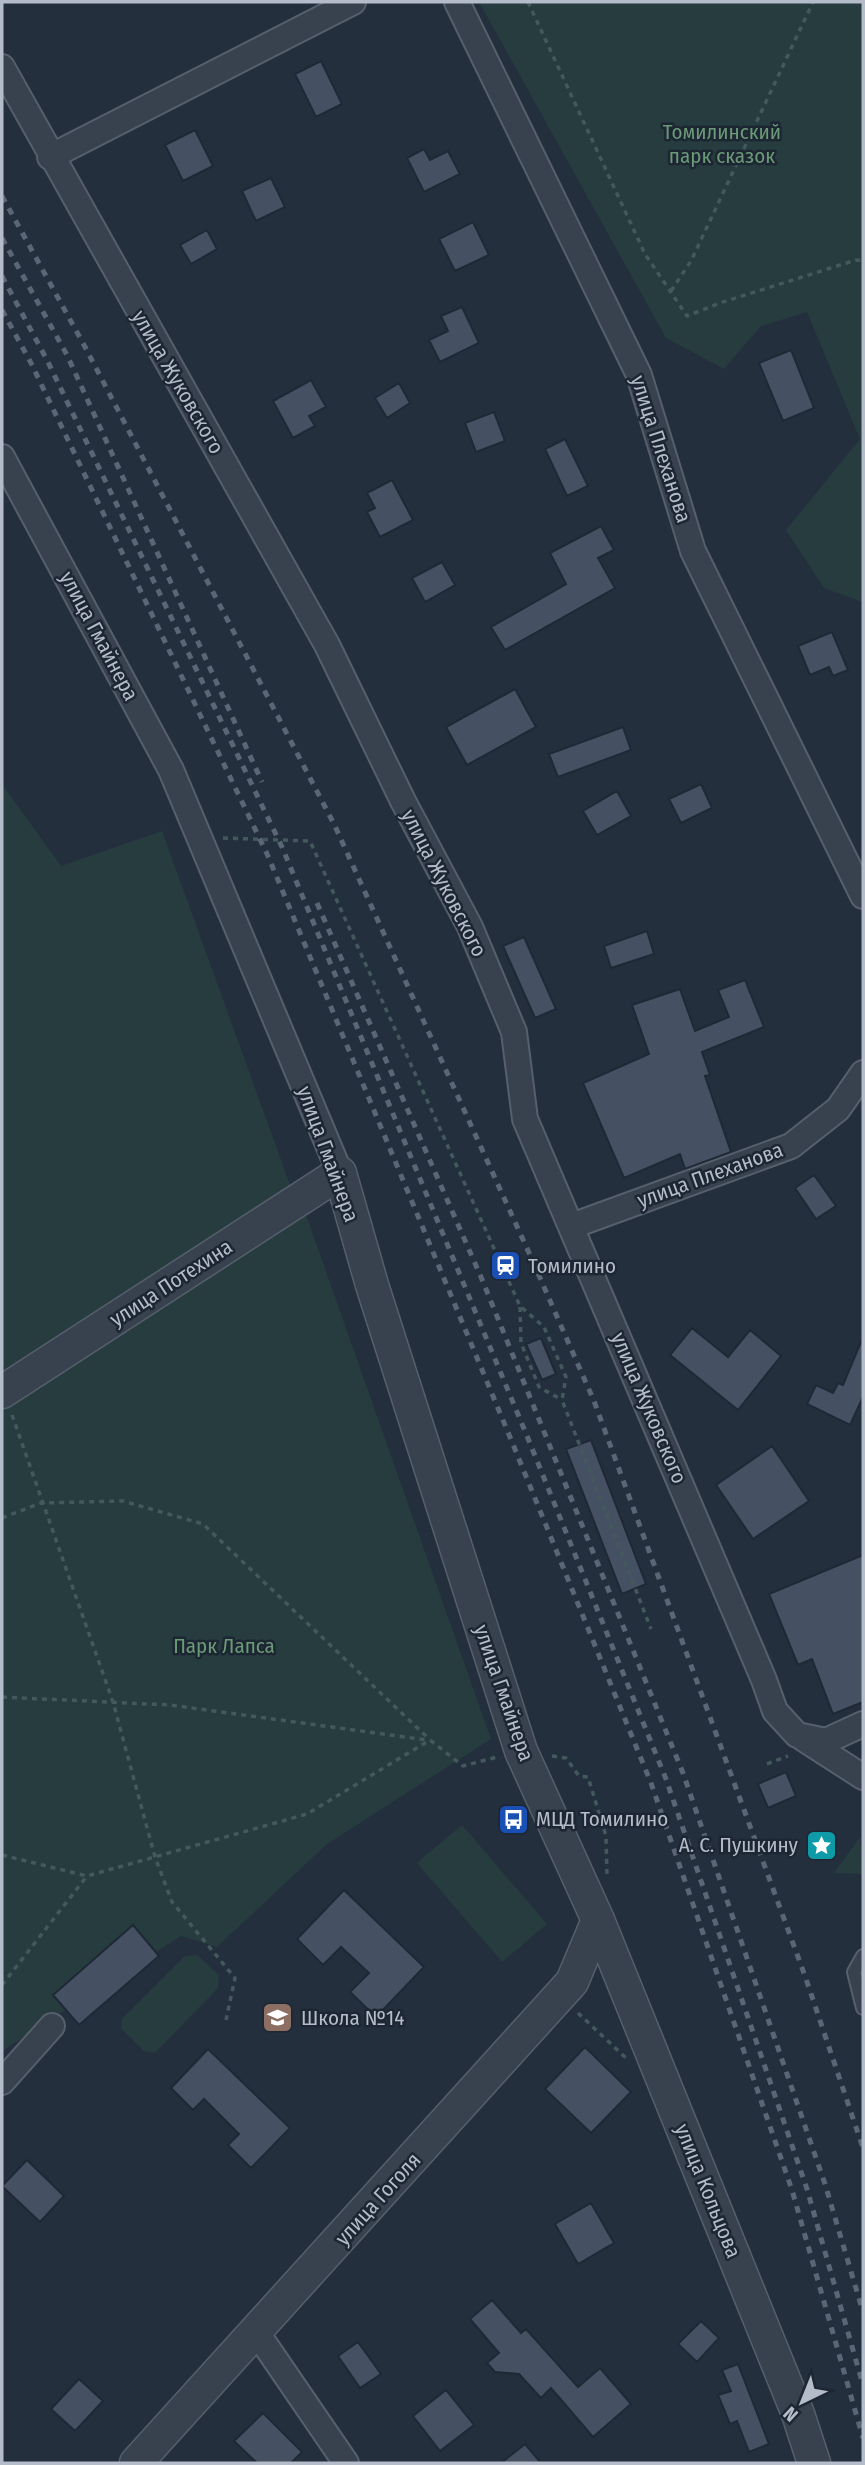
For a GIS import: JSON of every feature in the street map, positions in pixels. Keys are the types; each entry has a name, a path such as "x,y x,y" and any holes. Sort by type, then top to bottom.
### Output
{"street":[{"path":"50,157 354,2"},
{"name":"улица Плеханова","path":"457,2 639,375 693,551 863,896"},
{"name":"улица Жуковского","path":"2,67 50,157 327,645 403,801 470,927 514,1032 524,1119 759,1667 775,1712 795,1744 863,1777"},
{"name":"улица Гмайнера","path":"2,457 171,770 340,1173 372,1284 521,1751 598,1920"},
{"name":"улица Плеханова","path":"572,1226 791,1146 838,1110 863,1073"},
{"name":"улица Потехина","path":"3,1391 340,1173"},
{"path":"795,1744 826,1741 863,1724"},
{"name":"улица Гоголя","path":"136,2463 257,2333 572,1982 598,1920"},
{"name":"улица Кольцова","path":"598,1920 798,2414 814,2463"},
{"path":"2,2082 52,2026"},
{"path":"257,2333 346,2463"}],"lane":[{"path":"863,1956 854,1972 863,2008"}],"path":[{"path":"528,2 645,254 687,316 856,260 863,261"},
{"path":"671,291 691,261 813,2"},
{"path":"200,837 310,841 520,1306 521,1343 539,1387 562,1400"},
{"path":"520,1306 544,1327 566,1377 562,1400 651,1629"},
{"path":"3,1391 113,1702 155,1857 172,1902 235,1978 226,2020"},
{"path":"2,1518 41,1503 123,1502 203,1524 430,1740 463,1766 521,1751 566,1758 579,1776 588,1776 606,1836 607,1881"},
{"path":"2,1697 170,1704 430,1740"},
{"path":"2,1855 87,1876 307,1814 430,1740"},
{"path":"767,1764 795,1744"},
{"path":"2,1985 87,1876"}],"green space":[{"name":"Томилинский парк сказок","path":"479,2 863,2 863,602 824,588 786,530 860,439 807,312 761,326 724,369 666,338"},
{"name":"Парк Лапса","path":"2,784 61,866 162,831 301,1215 305,1212 491,1739 327,1844 217,1947 181,1936 2,2051"},
{"path":"462,1825 547,1924 502,1962 417,1863"},
{"path":"860,1837 863,1874 834,1873"},
{"path":"197,1955 219,1975 218,1988 155,2053 144,2051 121,2028 122,2019 185,1956"}],"building":[{"path":"321,61 342,104 316,117 295,74"},
{"path":"195,130 213,166 183,181 165,145"},
{"path":"424,149 430,160 448,151 460,174 424,192 407,158"},
{"path":"271,178 285,207 256,221 242,191"},
{"path":"473,222 489,255 455,271 439,239"},
{"path":"207,230 217,249 191,264 180,245"},
{"path":"462,307 479,343 440,362 429,340 448,331 441,316"},
{"path":"791,350 814,408 783,421 759,363"},
{"path":"311,380 326,407 309,416 315,426 293,438 273,401"},
{"path":"399,383 410,403 387,418 375,398"},
{"path":"494,412 505,441 476,452 465,423"},
{"path":"565,439 588,486 567,496 545,449"},
{"path":"392,480 413,520 380,537 367,512 375,508 367,493"},
{"path":"601,526 614,550 598,558 615,588 505,650 491,627 566,584 550,553"},
{"path":"442,562 455,585 425,602 412,578"},
{"path":"832,632 848,670 833,676 829,667 810,675 798,646"},
{"path":"515,689 536,727 467,765 446,727"},
{"path":"623,727 631,750 558,777 549,754"},
{"path":"701,784 712,808 681,823 669,799"},
{"path":"617,791 631,816 597,835 583,811"},
{"path":"647,931 654,954 611,968 604,946"},
{"path":"524,937 556,1009 535,1018 503,946"},
{"path":"745,980 764,1027 702,1052 710,1075 705,1076 731,1152 685,1169 680,1154 624,1178 583,1083 649,1054 632,1005 680,989 695,1031 729,1017 718,990"},
{"path":"814,1175 836,1206 816,1219 795,1188"},
{"path":"692,1328 728,1357 750,1330 781,1356 738,1410 670,1355"},
{"path":"863,1337 863,1397 850,1425 807,1404 816,1385 833,1393 838,1383 843,1385"},
{"path":"541,1338 556,1374 542,1380 526,1344"},
{"path":"591,1440 646,1584 622,1594 566,1449"},
{"path":"772,1446 809,1501 753,1539 716,1485"},
{"path":"863,1555 863,1702 833,1714 812,1659 798,1665 769,1594"},
{"path":"786,1772 796,1796 768,1808 758,1784"},
{"path":"344,1890 424,1967 376,2017 350,1992 369,1973 341,1947 323,1965 297,1939"},
{"path":"133,1925 159,1956 79,2025 53,1995"},
{"path":"585,2047 631,2092 591,2133 545,2089"},
{"path":"208,2049 290,2128 251,2168 228,2145 239,2134 204,2099 193,2110 171,2088"},
{"path":"27,2160 64,2196 40,2222 2,2186"},
{"path":"591,2203 614,2243 578,2264 555,2224"},
{"path":"492,2300 521,2333 526,2329 578,2387 600,2368 631,2404 593,2437 551,2388 541,2398 519,2374 495,2372 487,2363 499,2353 470,2319"},
{"path":"701,2321 719,2338 697,2362 678,2344"},
{"path":"358,2342 381,2374 360,2388 338,2356"},
{"path":"738,2364 769,2444 749,2452 737,2421 730,2424 718,2395 731,2391 722,2370"},
{"path":"79,2379 103,2401 75,2431 51,2409"},
{"path":"446,2390 474,2425 440,2451 413,2416"},
{"path":"263,2413 302,2452 291,2463 257,2463 234,2441"},
{"path":"525,2444 541,2463 501,2463"}],"railway":[{"path":"2,196 84,345 334,824 530,1255 594,1401 805,1976 863,2148"},
{"path":"2,238 67,355 262,782"},
{"path":"2,276 47,360 282,847 527,1436 666,1779 807,2189 863,2385"},
{"path":"2,310 31,363 268,856 651,1783 792,2190 863,2438"},
{"path":"317,903 481,1277 683,1773 825,2184 863,2312"}],"place":[{"name":"Томилино","path":"505,1266"},
{"name":"МЦД Томилино","path":"513,1819"},
{"name":"А. С. Пушкину","path":"821,1845"},
{"name":"Школа №14","path":"278,2018"}]}
